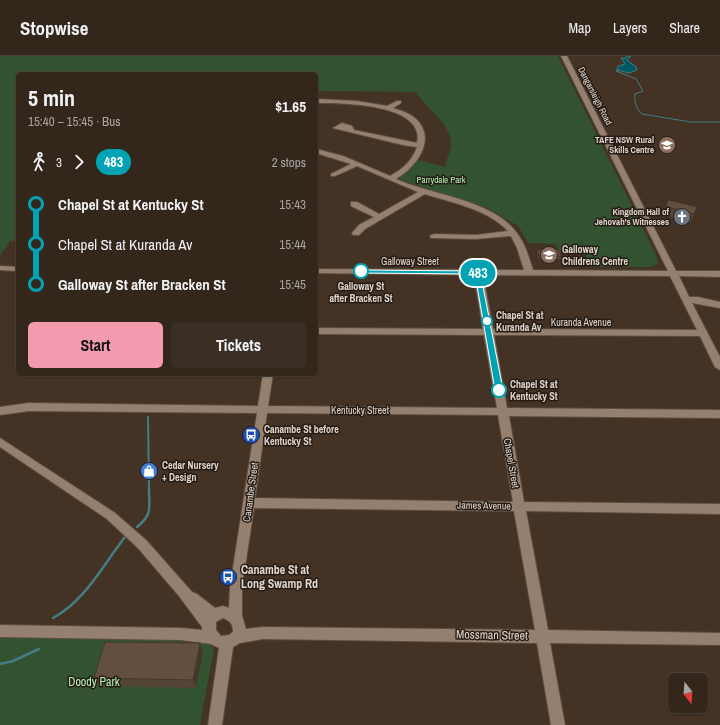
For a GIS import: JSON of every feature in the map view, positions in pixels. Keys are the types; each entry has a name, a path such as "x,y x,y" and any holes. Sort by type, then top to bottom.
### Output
{"street":[{"name":"Dangarsleigh Road","path":"564,56 687,300 702,334 720,367"},
{"path":"318,101 363,103 389,108 407,116 416,123 422,131 418,154 407,168 390,179"},
{"path":"389,108 400,102"},
{"path":"351,130 403,143 420,145"},
{"path":"318,151 342,157 390,179 491,214 513,233 520,242 529,272"},
{"path":"333,175 356,164"},
{"path":"356,233 362,227 399,208 424,192"},
{"path":"354,204 379,217"},
{"path":"434,236 476,237 513,233"},
{"path":"0,268 16,269"},
{"name":"Galloway Street","path":"318,271 720,274"},
{"name":"Chapel Street","path":"478,272 558,725"},
{"path":"687,300 698,300 720,305"},
{"name":"Kuranda Avenue","path":"318,331 702,334"},
{"name":"Canambe Street","path":"215,725 223,669 222,628 236,587 268,376"},
{"name":"Kentucky Street","path":"0,411 29,407 720,414"},
{"path":"0,442 111,516 142,544 184,592 222,628"},
{"name":"James Avenue","path":"248,503 519,505 720,509"},
{"name":"Mossman Street","path":"0,631 181,634 222,628 263,633 720,639"}],"green space":[{"name":"Parrydale Park","path":"0,56 558,56 657,257 658,264 650,267 590,267 585,253 559,253 556,244 528,243 518,226 485,207 444,195 399,179 400,176 410,170 419,160 445,167 451,146 450,137 443,123 416,92 318,91 318,72 16,72 16,241 10,241 0,256"},
{"name":"Doody Park","path":"0,637 209,641 214,649 200,725 0,725"}],"water":[{"path":"631,56 627,60 636,67 637,70 629,73 617,70 618,66 625,64 621,58"}],"building":[{"path":"668,200 697,207 694,214 689,213 688,215 680,213 681,210 666,207"},
{"name":"Galloway Childrens Centre","path":"537,250 559,250 561,256 542,258 539,256"},
{"path":"105,642 200,643 193,680 94,678"}],"waterway":[{"path":"619,70 616,71 636,79 643,91 635,94 635,102 642,114 691,122 720,122"},
{"path":"148,417 149,490"},
{"path":"137,527 148,514 149,490"},
{"path":"53,618 75,602 93,582 125,537"},
{"path":"0,664 13,661 39,649"}],"bus line":[{"name":"483","path":"361,271 478,272 499,390"}],"place":[{"name":"TAFE NSW Rural Skills Centre","path":"667,145"},
{"name":"Kingdom Hall of Jehovah's Witnesses","path":"682,217"},
{"name":"Galloway Childrens Centre","path":"549,255"},
{"name":"Galloway St after Bracken St","path":"361,271"},
{"name":"Chapel St at Kuranda Av","path":"487,321"},
{"name":"Chapel St at Kentucky St","path":"499,390"},
{"name":"Canambe St before Kentucky St","path":"251,435"},
{"name":"Cedar Nursery + Design","path":"149,471"},
{"name":"Canambe St at Long Swamp Rd","path":"228,577"}]}
